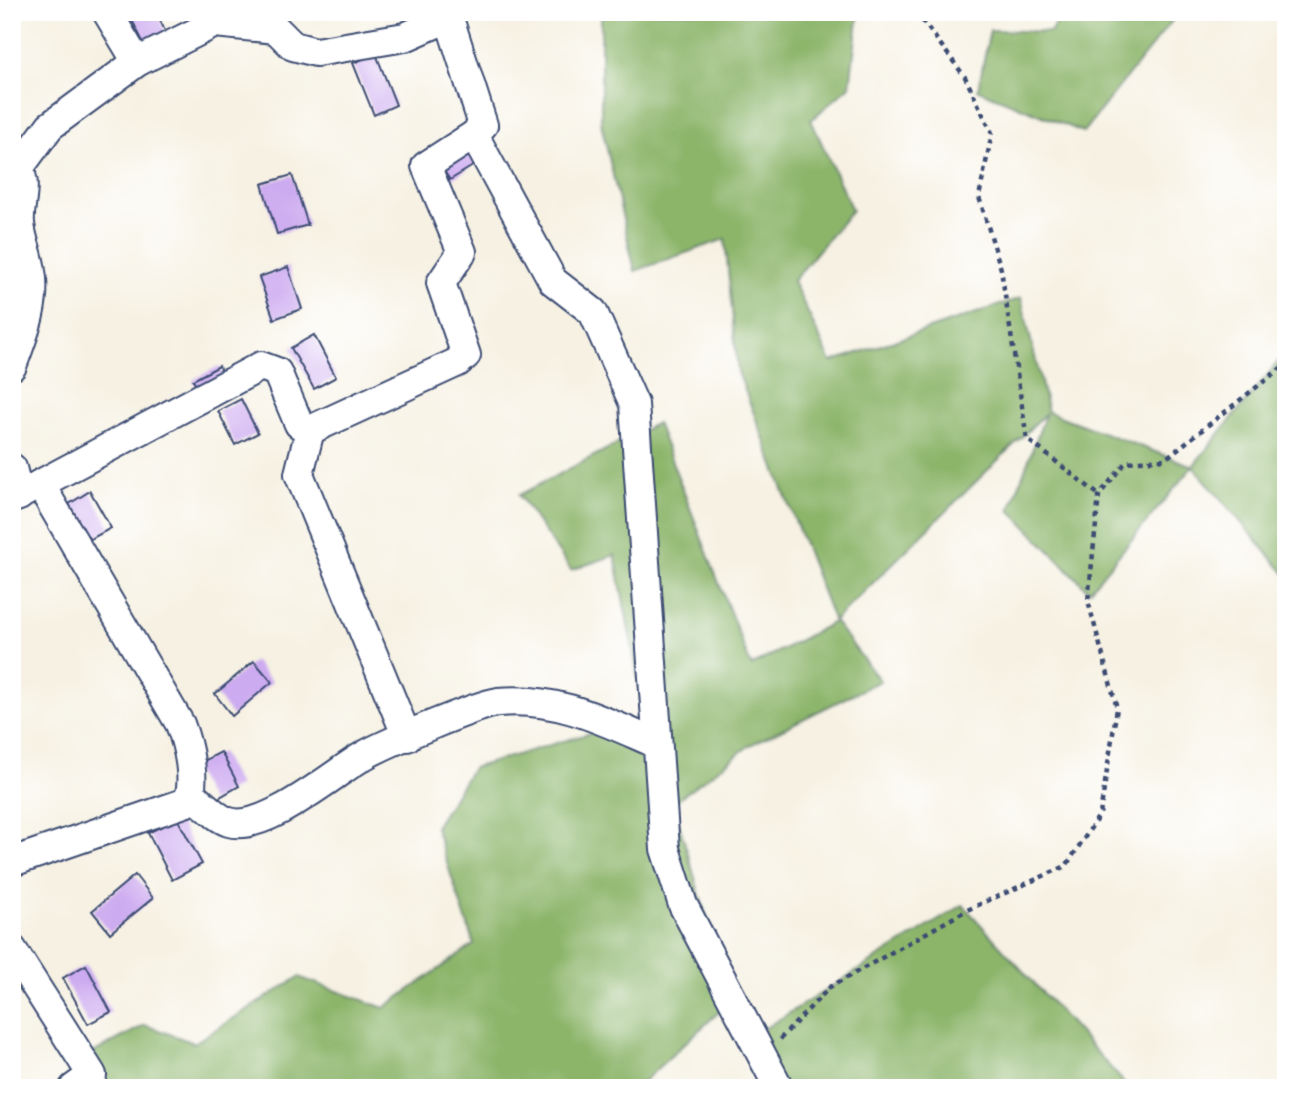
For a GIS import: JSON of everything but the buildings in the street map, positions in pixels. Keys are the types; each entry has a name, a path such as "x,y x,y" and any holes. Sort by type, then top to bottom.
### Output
{"street":[{"path":"107,12 137,62"},
{"path":"12,366 30,317 32,273 19,223 24,187 16,165 50,126 137,62 214,18 275,29 293,46 316,52 405,37 447,15 483,125 474,135 426,166 462,252 441,283 466,355 458,362 310,430"},
{"path":"474,135 553,281 593,312 635,404 655,743 665,849 683,905 779,1088"},
{"path":"24,493 261,366 277,372 299,424 310,430"},
{"path":"310,430 299,474 407,737"},
{"path":"12,468 24,493 180,724 187,743 191,794 187,802 12,862"},
{"path":"191,794 229,822 247,823 290,805 362,756 495,702 534,700 578,710 655,743"},
{"path":"14,957 88,1084"}],"path":[{"path":"916,12 965,78 992,133 979,197 1001,269 1027,439 1099,495"},
{"path":"762,1057 830,987 967,910 1066,866 1100,814 1117,708 1087,601 1099,495 1126,462 1166,459 1286,364"}],"green space":[{"path":"601,12 859,12 850,86 811,120 852,210 793,281 831,362 1021,298 1048,412 1193,466 1089,591 1010,510 1046,413 834,621 880,681 750,745 673,803 731,1001 636,1088 77,1088 87,1056 145,1025 194,1043 299,977 384,1008 474,944 435,827 472,768 645,717 615,555 571,570 519,495 657,423 751,666 834,622 738,372 725,239 635,271 601,123"},
{"path":"1060,12 1179,12 1083,132 978,90 990,30 1051,32"},
{"path":"1286,352 1286,575 1193,466"},
{"path":"963,905 1129,1088 774,1088 749,1038"}]}
